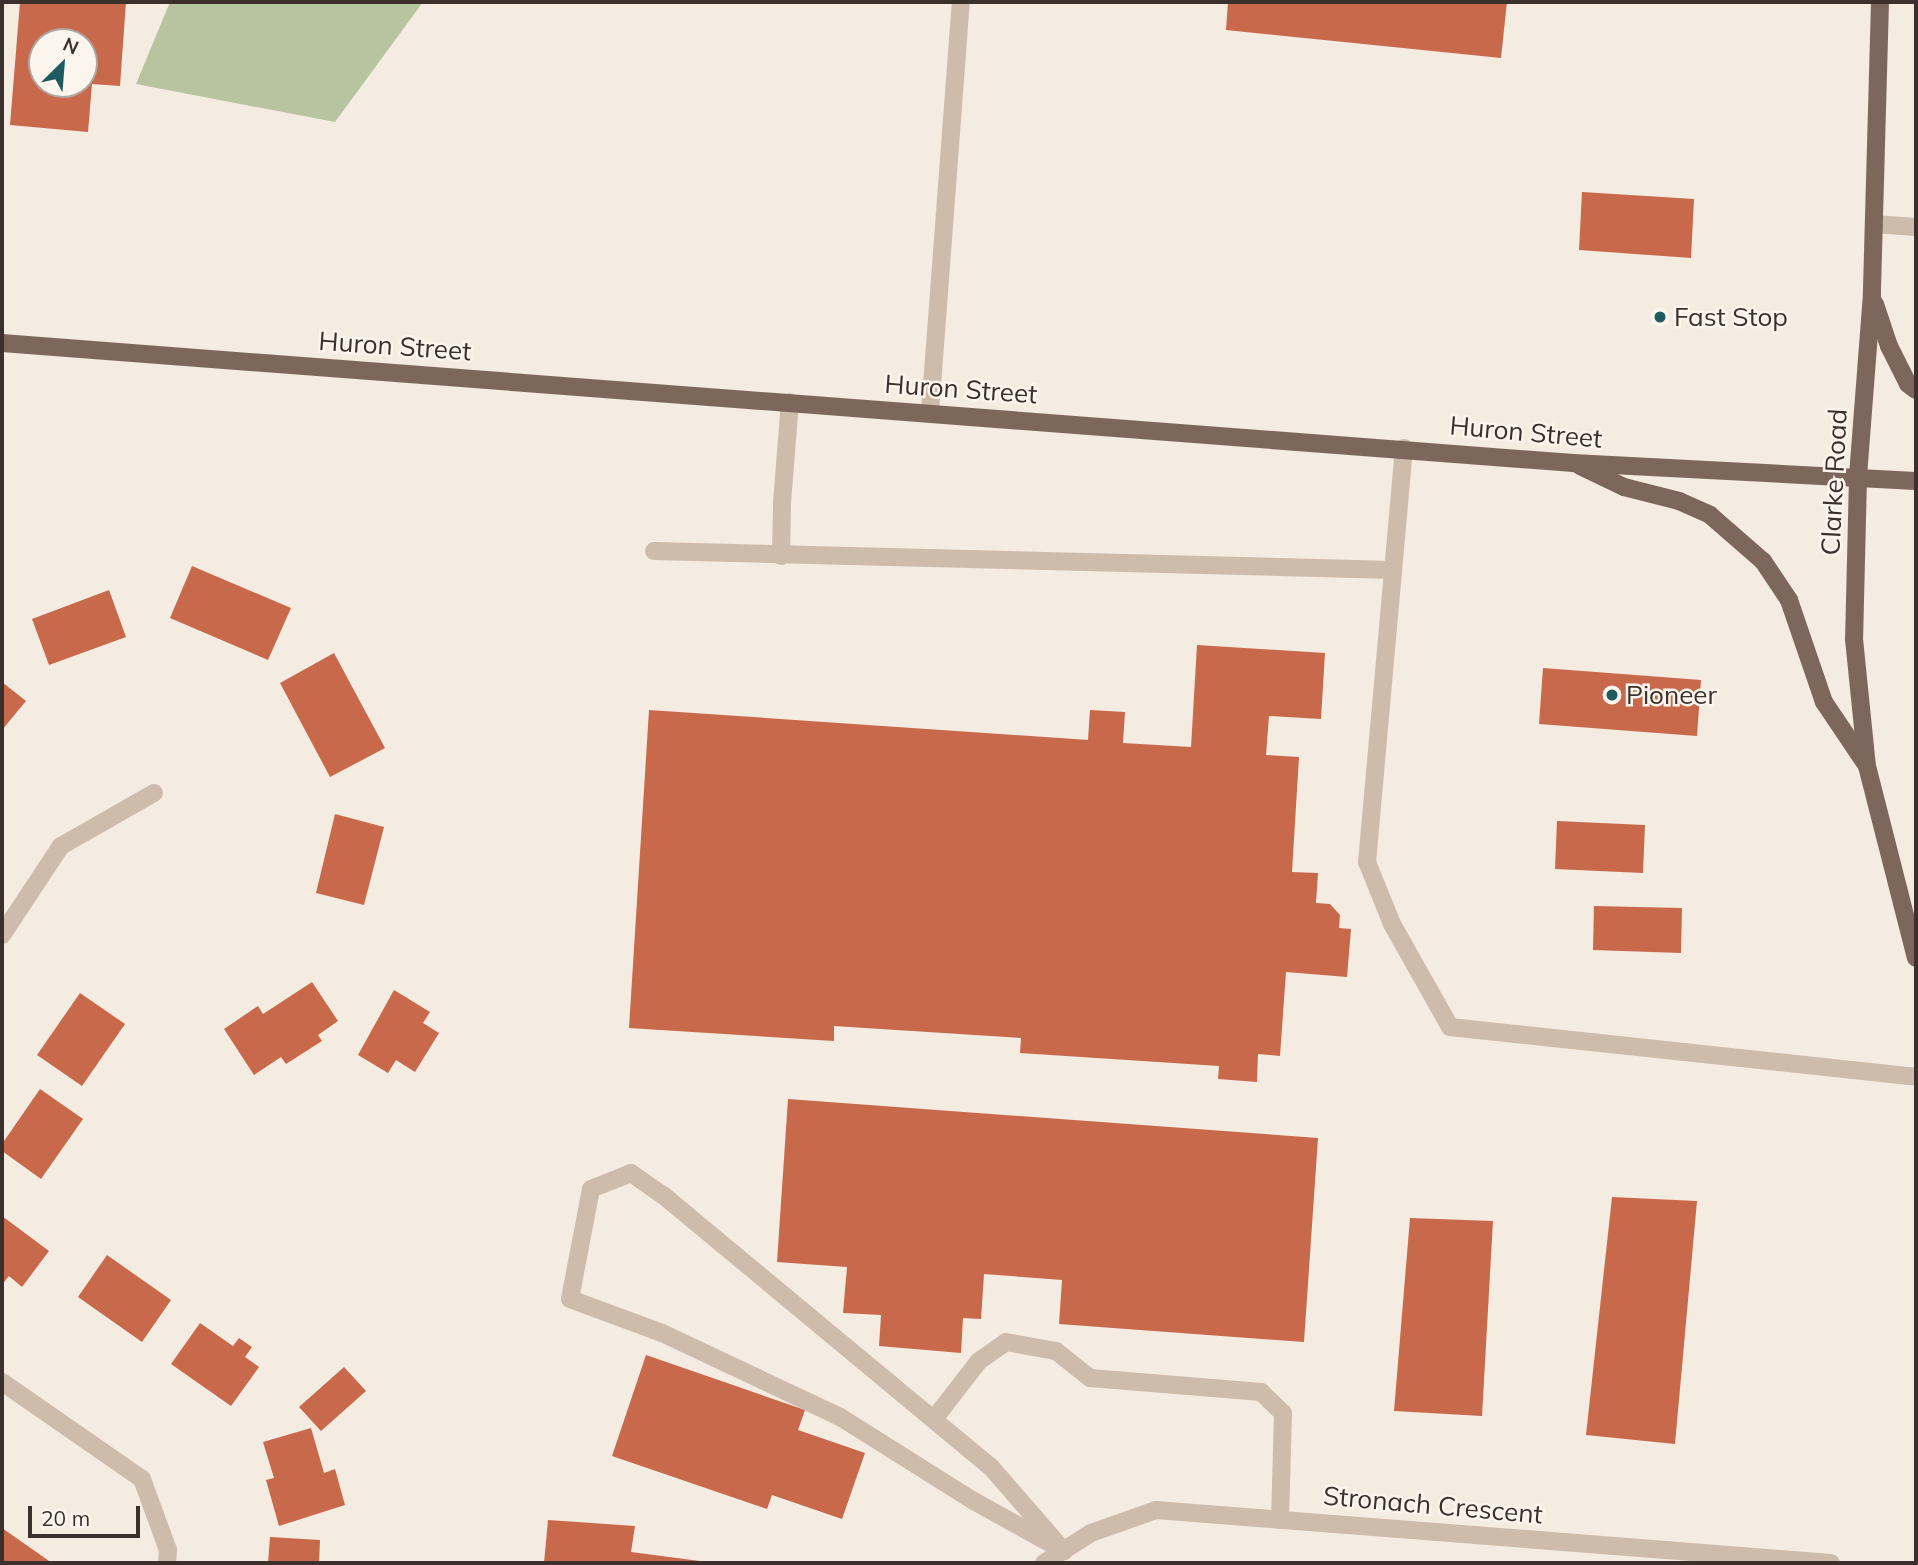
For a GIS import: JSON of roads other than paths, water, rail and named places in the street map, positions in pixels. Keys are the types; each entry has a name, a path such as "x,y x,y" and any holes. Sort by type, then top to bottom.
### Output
{"main road":[{"name":"Clarke Road","path":"1880,2 1872,294 1858,478 1854,639 1867,766 1916,958"},
{"path":"1872,294 1889,346 1908,384 1916,390"},
{"name":"Huron Street","path":"2,343 1573,463 1916,481"},
{"path":"1573,463 1624,487 1679,501 1710,515 1763,561 1789,600 1824,702 1867,766"}],"street":[{"path":"930,412 961,2"},
{"path":"1874,224 1916,227"},
{"path":"781,556 790,402"},
{"path":"1404,448 1367,862 1392,924 1450,1027 1916,1077"},
{"path":"654,551 1393,570"},
{"path":"2,935 61,846 154,793"},
{"path":"631,1173 663,1195 990,1465 1064,1551 972,1500 840,1417 662,1333 570,1299 591,1189 631,1173"},
{"path":"934,1419 979,1361 1006,1342 1056,1351 1090,1378 1261,1392 1283,1413 1280,1520"},
{"path":"2,1382 142,1479 168,1550 167,1563"},
{"name":"Stronach Crescent","path":"1044,1563 1091,1533 1156,1510 1831,1563"}],"place":[{"name":"Fast Stop","path":"1660,317"},
{"name":"Pioneer","path":"1612,695"}]}
